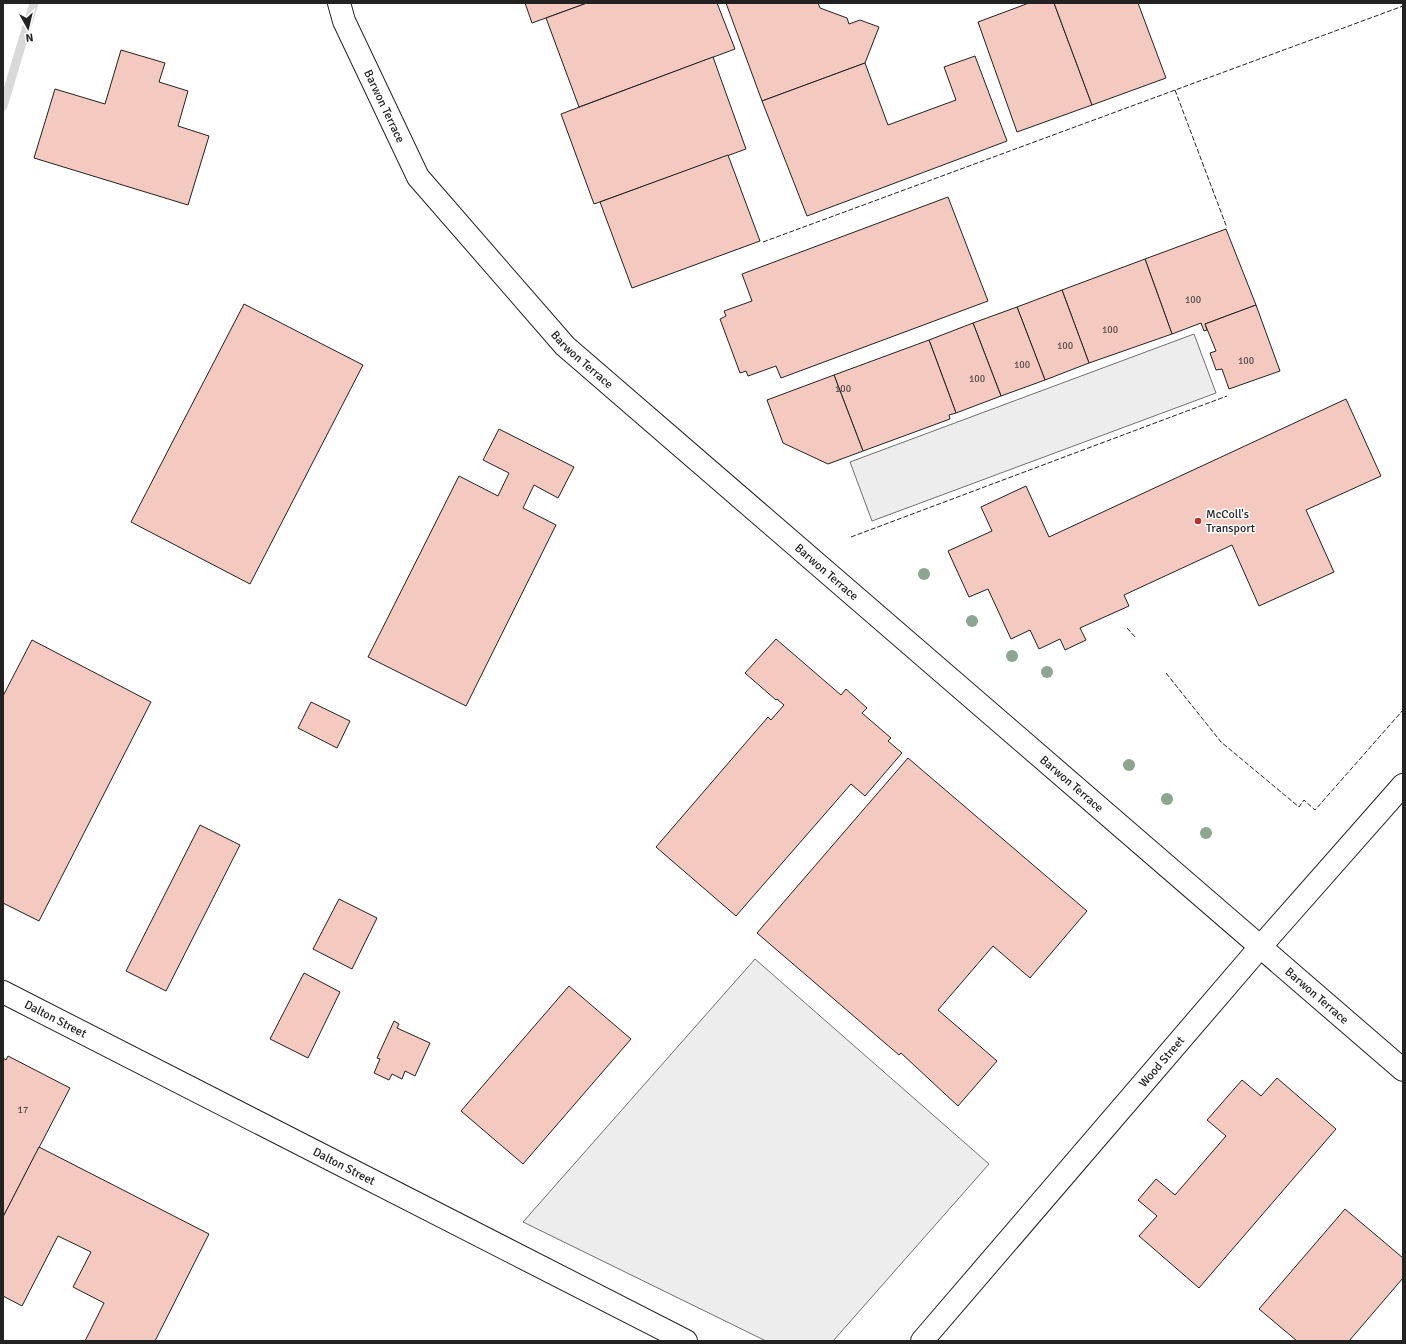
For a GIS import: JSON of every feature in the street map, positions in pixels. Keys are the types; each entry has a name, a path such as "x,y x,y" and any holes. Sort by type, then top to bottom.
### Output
{"street":[{"name":"Barwon Terrace","path":"339,3 344,21 418,177 565,346 1403,1070"},
{"name":"Wood Street","path":"922,1341 1261,946 1403,785"},
{"name":"Dalton Street","path":"3,992 686,1341"}],"shaded area":[{"path":"1194,334 1216,393 872,521 850,462"},
{"path":"755,959 989,1164 833,1341 766,1341 523,1222"}],"building":[{"path":"525,3 587,3 532,23"},
{"path":"587,3 717,3 735,49 579,107 546,18"},
{"path":"726,3 818,3 820,8 847,18 849,24 860,20 879,27 865,63 762,101"},
{"path":"1029,3 1054,3 1092,105 1017,132 978,22"},
{"path":"1054,3 1138,3 1166,78 1092,105"},
{"path":"121,50 165,63 159,82 188,91 178,126 209,136 188,205 34,158 55,89 105,104"},
{"path":"975,56 1007,141 807,216 762,101 865,63 888,125 956,100 944,67"},
{"path":"713,57 746,149 594,204 561,114"},
{"path":"728,155 760,241 632,288 600,202"},
{"path":"948,197 988,301 781,378 776,366 748,376 746,371 740,373 720,319 726,316 724,311 752,301 742,274"},
{"path":"1226,229 1256,305 1205,324 1207,330 1204,331 1201,323 1172,334 1145,259"},
{"path":"1145,259 1172,334 1089,363 1062,290"},
{"path":"1062,290 1089,363 1045,380 1017,307"},
{"path":"244,304 363,365 250,584 131,522"},
{"path":"1256,305 1280,371 1229,389 1222,369 1216,370 1210,353 1216,351 1205,324"},
{"path":"1017,307 1045,380 1001,396 973,323"},
{"path":"973,323 1001,396 956,413 929,340"},
{"path":"929,340 956,413 949,415 950,419 863,451 834,375"},
{"path":"834,375 863,451 828,464 783,443 767,400"},
{"name":"McColl's Transport","path":"1346,399 1381,476 1306,510 1334,572 1259,606 1232,545 1124,595 1129,606 1080,628 1086,640 1065,650 1060,639 1039,649 1030,630 1011,639 988,589 969,597 948,551 992,531 981,507 1026,486 1049,537"},
{"path":"499,429 574,467 558,498 534,485 523,508 556,525 466,706 368,657 459,476 498,496 509,473 483,460"},
{"path":"776,639 841,695 846,689 867,708 862,713 891,738 888,741 902,753 865,796 851,784 736,916 656,847 768,717 771,720 784,705 777,699 776,700 745,673"},
{"path":"32,640 151,702 39,921 3,903 3,696"},
{"path":"311,702 350,721 337,748 298,728"},
{"path":"908,758 1087,911 1030,978 993,946 938,1010 997,1061 958,1106 901,1053 899,1055 757,933"},
{"path":"200,825 240,845 166,991 126,971"},
{"path":"339,899 377,918 352,969 313,949"},
{"path":"304,973 340,992 308,1058 270,1039"},
{"path":"569,986 631,1039 523,1164 461,1111"},
{"path":"394,1021 399,1024 397,1028 430,1043 415,1076 405,1071 402,1079 392,1074 389,1080 374,1073 380,1059 377,1058"},
{"path":"8,1056 70,1088 3,1217 3,1058 6,1060"},
{"path":"1277,1078 1336,1129 1199,1288 1139,1236 1157,1216 1138,1200 1156,1179 1175,1195 1226,1136 1207,1120 1242,1080 1261,1096"},
{"path":"39,1147 209,1234 155,1341 85,1341 104,1303 73,1287 91,1252 58,1236 22,1306 3,1296 3,1217"},
{"path":"1345,1209 1403,1258 1403,1278 1349,1341 1297,1341 1259,1309"}],"waterway":[{"path":"3,106 34,3"}],"fence":[{"path":"763,242 1403,6"},
{"path":"1175,90 1227,228"},
{"path":"851,537 1227,396"},
{"path":"1127,628 1136,638"},
{"path":"1166,673 1221,742 1299,807 1304,800 1315,810 1403,710"}],"place":[{"name":"McColl's Transport","path":"1198,521"}]}
